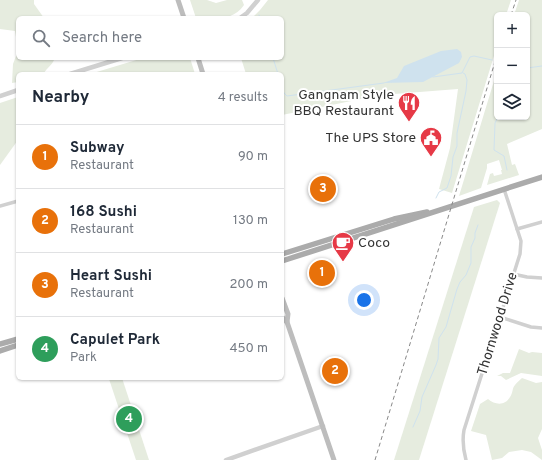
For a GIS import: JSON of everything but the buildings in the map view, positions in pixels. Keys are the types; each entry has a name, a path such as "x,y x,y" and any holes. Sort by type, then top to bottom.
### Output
{"main road":[{"path":"178,0 183,16"},
{"path":"199,60 202,72"},
{"path":"284,261 542,177"},
{"path":"284,253 403,217 445,208"},
{"path":"284,303 288,314 287,322"},
{"path":"284,319 287,322 334,460"},
{"path":"0,344 16,339"},
{"path":"0,351 16,346"}],"street":[{"path":"243,16 258,0"},
{"path":"76,72 116,60"},
{"path":"0,96 16,91"},
{"name":"Thornwood Drive","path":"466,460 462,449 464,430 520,254 521,241 504,189"},
{"path":"0,206 16,201"},
{"path":"517,229 542,222"},
{"path":"514,274 542,278"},
{"path":"500,317 531,327 542,328"},
{"path":"226,460 323,426"}],"shaded area":[{"path":"0,0 34,0 34,4 43,16 16,16 16,37 15,31 0,29"},
{"path":"190,0 207,0 216,3 227,0 242,0 244,5 231,16 195,16"},
{"path":"268,0 511,0 507,12 494,12 494,56 452,193 439,189 450,148 458,89 381,95 284,115 284,72 245,72 242,60 284,60 284,16 254,16"},
{"path":"519,0 542,0 542,129 507,144 512,165 515,164 519,175 487,185 490,174 493,173 494,176 502,174 502,170 499,160 487,164 481,188 459,196 494,81 494,120 530,120 530,12 515,12"},
{"path":"16,56 16,60 54,60 45,72 16,72 16,82 12,83 13,64"},
{"path":"136,60 191,60 194,72 97,72"},
{"path":"16,98 16,143 0,165 0,103"},
{"path":"497,200 500,203 419,460 394,460 474,207"},
{"path":"519,349 529,353 542,353 542,376 521,373 506,380 501,376 497,376 503,373 510,373"},
{"path":"522,378 536,383 542,382 542,429 538,438 542,450 542,460 531,452 522,450 509,452 502,458 492,460 486,435 471,431 480,404 488,399 500,404 505,402 511,395 514,386"},
{"path":"109,380 123,380 149,460 136,460"}],"water":[{"path":"457,49 461,52 462,57 459,63 423,82 383,83 397,78 404,66 441,51"}],"waterway":[{"path":"433,77 462,73 470,57 474,56 492,60"},
{"path":"274,60 277,72"},
{"path":"530,68 542,66"},
{"path":"436,198 439,192 447,188 451,176 453,157 457,146 457,133 466,91 467,80 465,74 463,73"},
{"path":"284,93 287,96 384,83"},
{"path":"496,120 495,123 494,150 504,156 507,170"},
{"path":"413,427 420,411 422,397 438,359 439,338 446,327 457,289 460,282 466,275 471,263 471,247 478,225"}],"railway":[{"path":"512,12 516,0"},
{"path":"375,460 494,65"}],"place":[{"name":"Gangnam Style BBQ Restaurant","path":"409,122"},
{"name":"The UPS Store","path":"431,158"},
{"name":"Heart Sushi","path":"323,189"},
{"name":"Coco","path":"343,262"},
{"name":"Subway","path":"322,273"},
{"name":"168 Sushi","path":"335,371"},
{"name":"Capulet Park","path":"129,419"}]}
